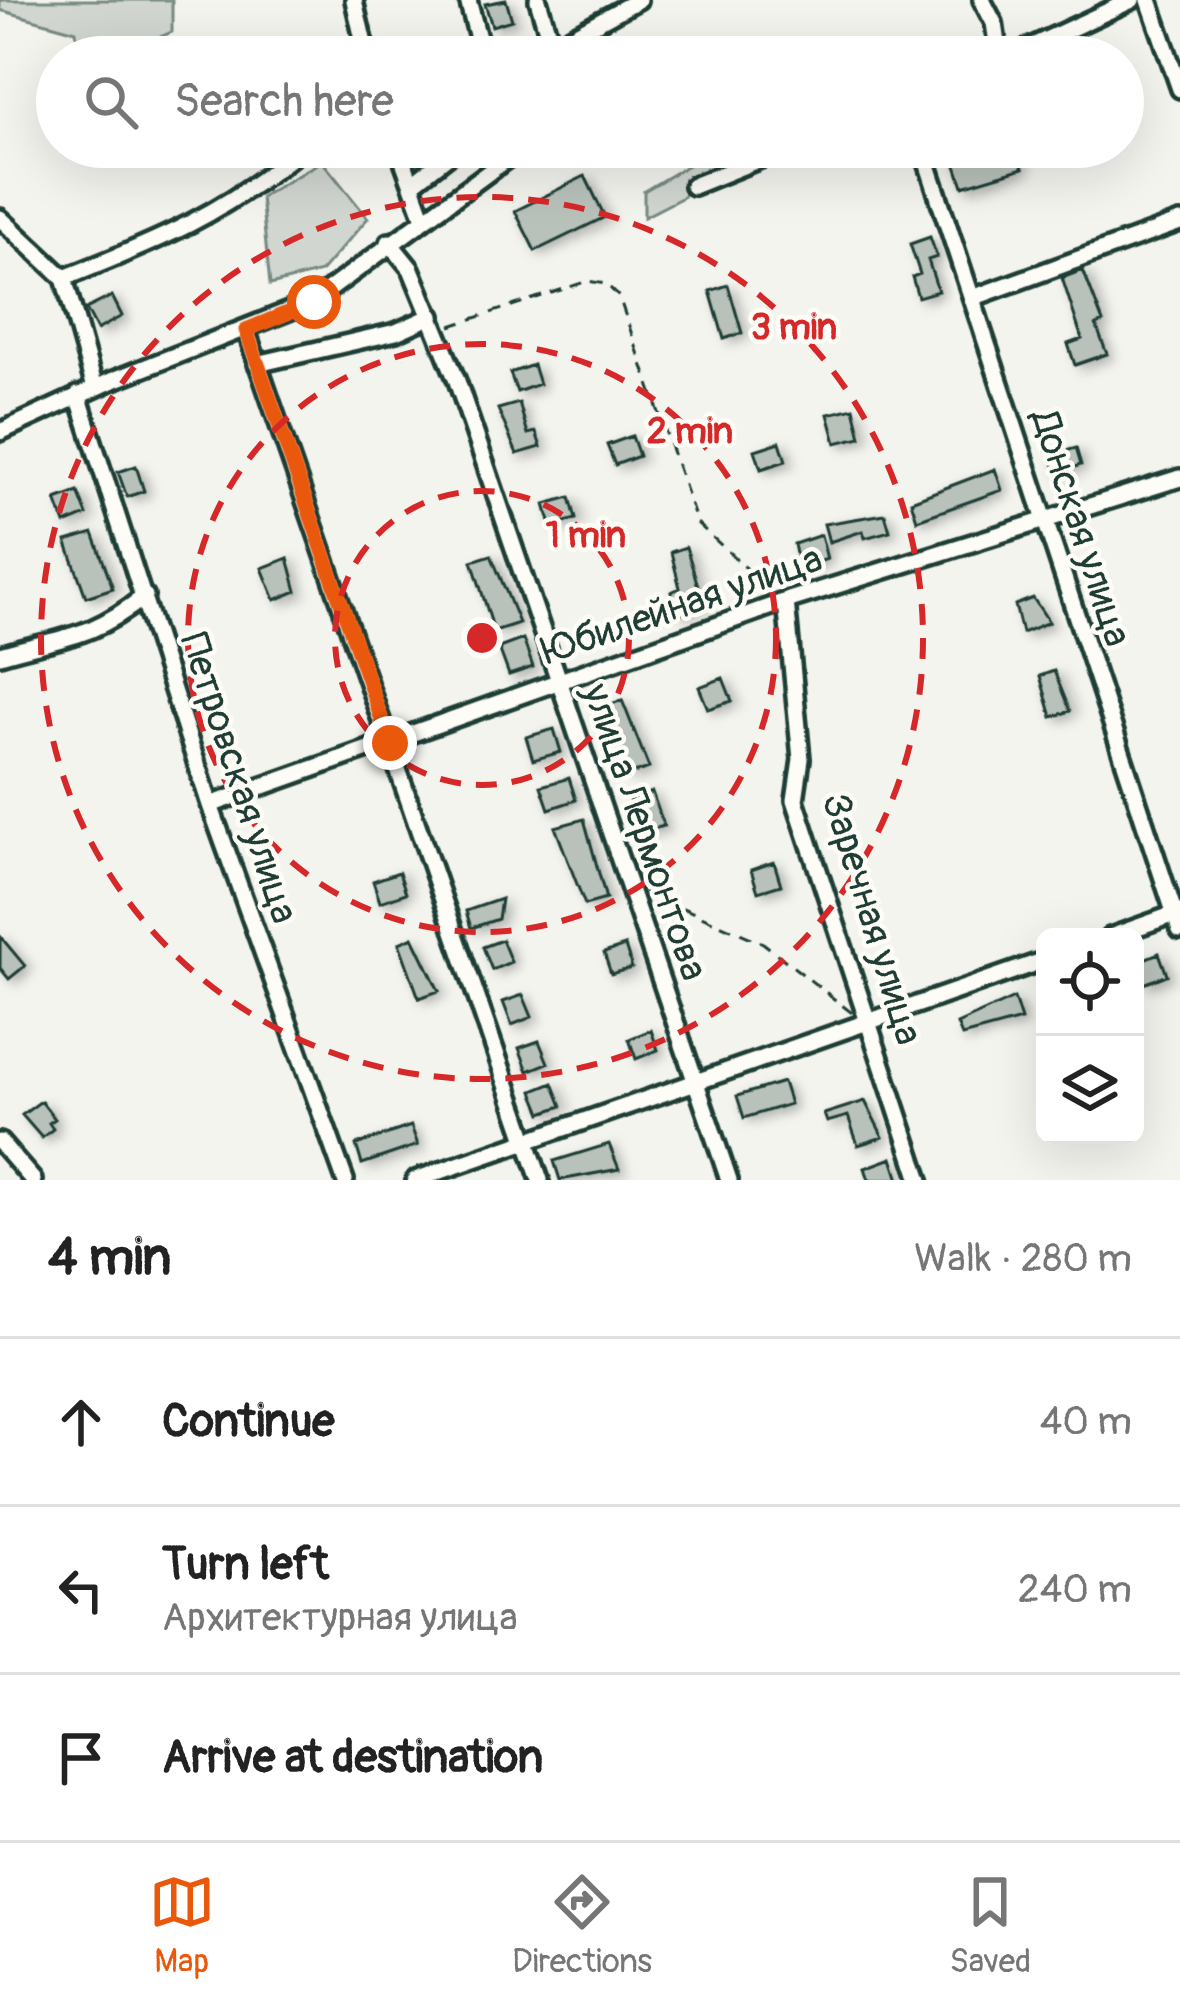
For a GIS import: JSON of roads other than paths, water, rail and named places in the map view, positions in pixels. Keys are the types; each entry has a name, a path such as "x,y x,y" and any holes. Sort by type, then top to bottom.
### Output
{"street":[{"path":"354,0 362,36"},
{"path":"468,0 477,36"},
{"path":"538,0 549,36"},
{"path":"572,36 638,0"},
{"path":"982,0 996,36"},
{"path":"1054,36 1132,0"},
{"path":"1149,0 1180,89"},
{"path":"64,278 188,229 248,194 279,168"},
{"path":"407,168 423,216"},
{"path":"413,183 432,168"},
{"path":"0,432 77,395 314,302 493,168"},
{"path":"693,186 738,168"},
{"name":"Донская улица","path":"929,168 1178,918"},
{"path":"0,218 64,278 95,388"},
{"path":"972,298 1180,222"},
{"name":"улица Лермонтова","path":"389,242 411,269 435,323 729,1180"},
{"path":"257,364 435,323"},
{"path":"246,330 540,1180"},
{"name":"Петровская улица","path":"77,395 210,805 344,1180"},
{"name":"Юбилейная улица","path":"210,805 786,601 1180,478"},
{"path":"0,655 62,643 108,624 145,596"},
{"name":"Заречная улица","path":"786,601 802,759 795,800 920,1180"},
{"path":"1142,928 1178,918"},
{"path":"415,1180 1036,963"},
{"path":"0,1142 33,1180"}]}
